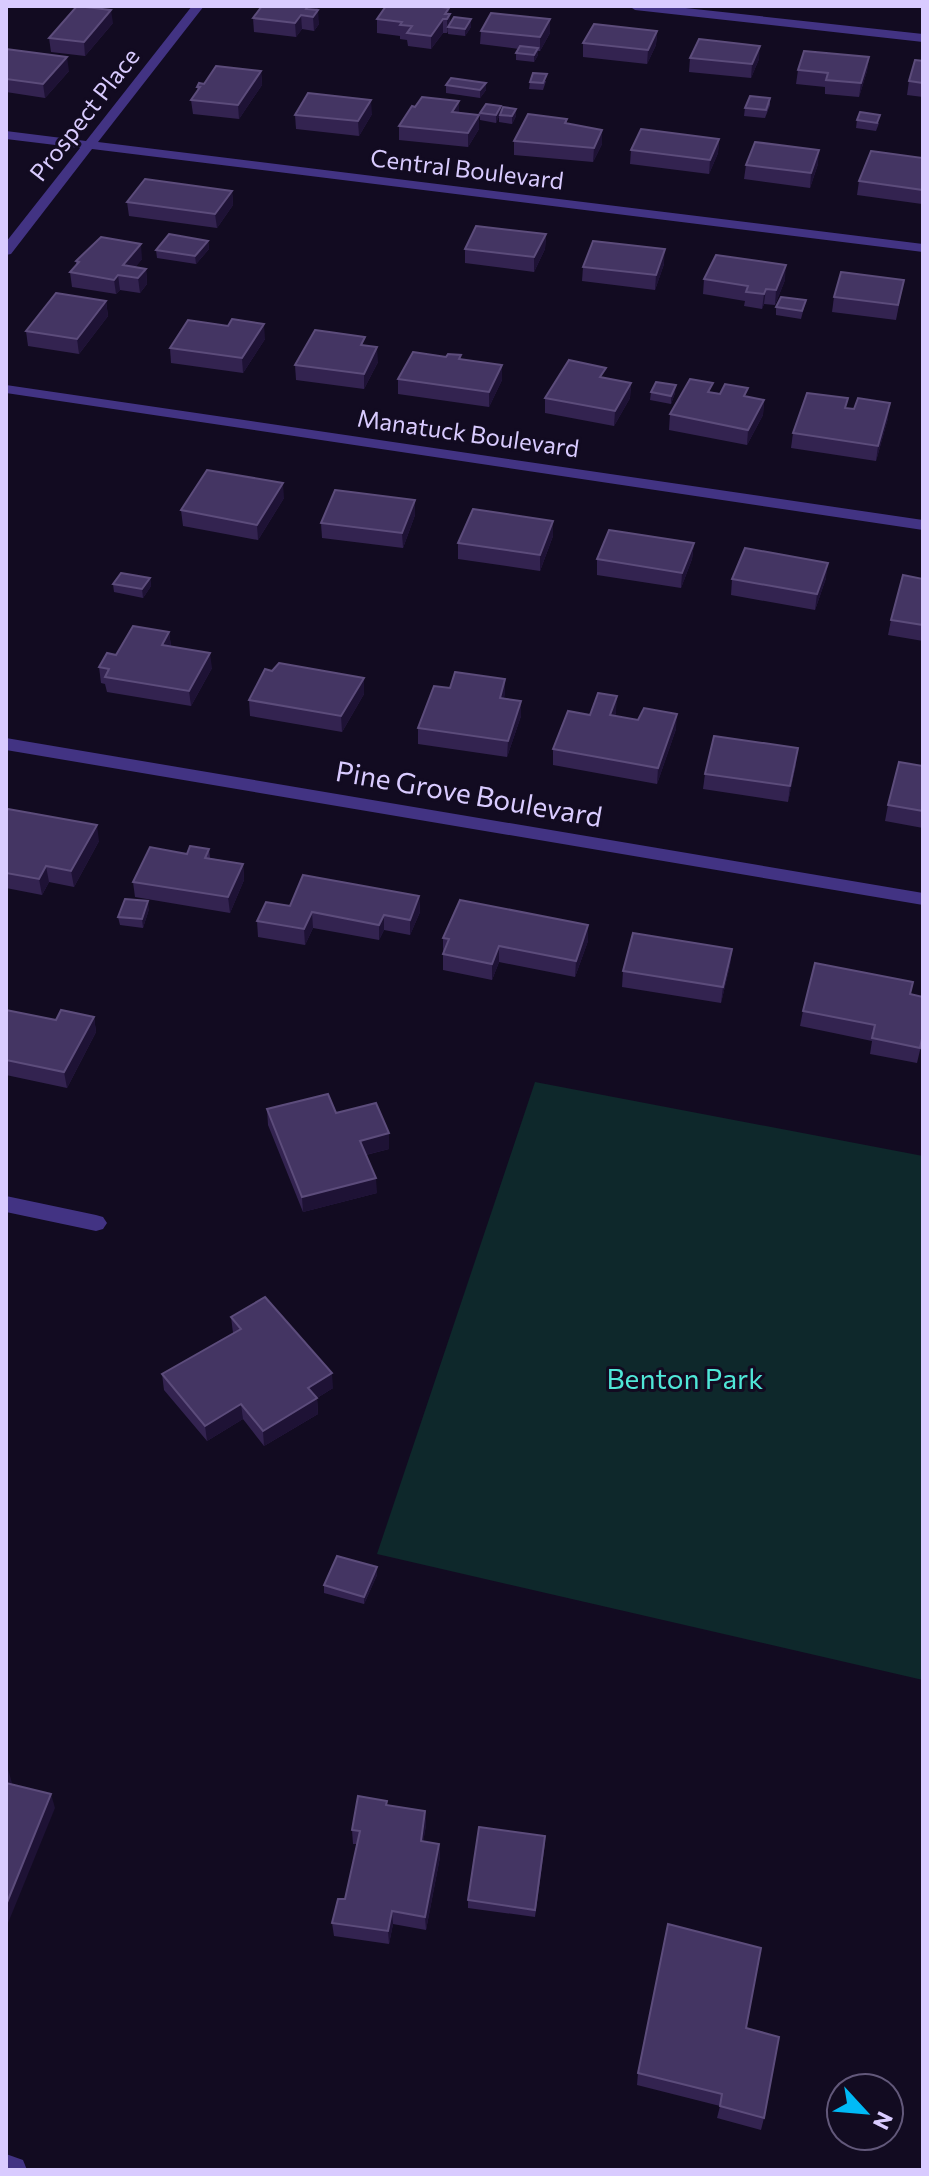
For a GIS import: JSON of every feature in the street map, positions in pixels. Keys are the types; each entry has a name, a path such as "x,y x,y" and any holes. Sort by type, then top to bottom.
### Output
{"street":[{"name":"Prospect Place","path":"6,251 198,6"},
{"path":"635,6 923,38"},
{"name":"Central Boulevard","path":"6,135 923,248"},
{"name":"Manatuck Boulevard","path":"6,389 923,525"},
{"name":"Pine Grove Boulevard","path":"6,744 923,899"},
{"path":"6,1204 96,1223"},
{"path":"6,2168 13,2170"}],"green space":[{"name":"Benton Park","path":"535,1082 923,1156 923,1680 377,1554"}],"building":[{"path":"77,6 111,10 84,42 49,38"},
{"path":"262,6 308,6 306,9 318,10 313,17 301,15 295,23 253,18"},
{"path":"386,6 449,8 445,14 450,14 431,36 407,33 412,26 377,19"},
{"path":"491,13 550,19 540,37 481,31"},
{"path":"454,17 471,19 465,29 448,27"},
{"path":"594,24 657,31 648,50 583,43"},
{"path":"699,39 760,46 752,64 690,58"},
{"path":"520,46 538,48 534,55 516,53"},
{"path":"6,49 67,57 43,84 6,79"},
{"path":"804,51 869,57 861,83 826,80 828,73 798,70"},
{"path":"915,60 923,61 923,83 909,81"},
{"path":"216,66 261,71 238,105 191,100 200,87 197,87 199,83 204,84"},
{"path":"533,73 547,74 543,83 530,82"},
{"path":"451,78 486,83 480,90 446,85"},
{"path":"308,93 371,100 358,121 295,115"},
{"path":"750,96 770,98 766,110 745,108"},
{"path":"422,97 459,101 452,112 479,115 468,133 399,126"},
{"path":"486,104 501,106 496,115 480,113"},
{"path":"503,107 516,109 512,116 500,115"},
{"path":"860,112 880,115 877,123 857,120"},
{"path":"528,114 567,119 565,123 602,130 594,148 514,141"},
{"path":"641,129 719,139 710,160 631,150"},
{"path":"755,142 819,150 811,173 746,165"},
{"path":"871,151 923,158 923,190 859,181"},
{"path":"145,179 232,191 215,214 127,202"},
{"path":"476,226 546,234 534,257 465,249"},
{"path":"169,234 208,241 195,256 156,250"},
{"path":"101,237 141,244 123,265 146,269 138,278 118,275 114,280 70,272 79,262 76,261"},
{"path":"593,241 665,249 656,275 583,267"},
{"path":"716,255 786,265 776,290 766,289 764,294 746,292 748,286 704,279"},
{"path":"841,272 904,280 898,305 834,297"},
{"path":"56,293 106,301 77,339 26,331"},
{"path":"781,297 806,300 802,311 776,307"},
{"path":"232,319 264,324 242,358 170,348 188,320 228,326"},
{"path":"315,330 365,337 361,345 377,347 364,374 295,365"},
{"path":"413,352 446,357 448,354 461,355 459,359 502,365 489,392 398,379"},
{"path":"569,360 606,368 600,377 631,383 615,411 545,398"},
{"path":"690,379 713,383 708,392 720,394 725,384 748,388 744,396 764,400 748,430 670,414"},
{"path":"656,382 676,385 671,396 651,392"},
{"path":"807,393 848,398 845,408 854,409 858,398 890,403 878,446 793,433"},
{"path":"207,470 283,483 257,525 181,510"},
{"path":"335,490 415,500 402,533 321,523"},
{"path":"473,509 553,521 540,555 458,543"},
{"path":"609,530 694,543 682,573 597,559"},
{"path":"745,548 828,563 817,594 732,579"},
{"path":"121,573 150,578 142,589 113,584"},
{"path":"903,575 923,579 923,625 891,620"},
{"path":"133,626 169,632 162,645 210,653 189,691 105,677 109,669 99,667 107,653 116,655"},
{"path":"279,663 364,678 341,716 249,700 265,669 272,671"},
{"path":"455,672 505,679 500,698 521,701 508,741 418,728 434,686 450,688"},
{"path":"598,693 617,696 610,715 638,720 644,708 677,714 658,768 553,749 568,711 590,715"},
{"path":"714,736 798,748 790,786 705,774"},
{"path":"899,762 923,766 923,811 888,805"},
{"path":"8,809 97,825 71,871 46,866 39,879 6,873"},
{"path":"190,846 209,849 205,858 243,864 228,897 133,882 150,847 187,854"},
{"path":"303,875 419,896 410,920 384,915 379,925 312,912 304,929 257,921 266,902 290,906"},
{"path":"125,899 148,901 142,919 118,917"},
{"path":"460,900 588,925 576,961 499,946 492,964 443,954 449,939 443,938"},
{"path":"633,933 732,949 723,987 623,971"},
{"path":"815,963 913,982 910,994 923,997 920,1048 872,1038 875,1025 803,1011"},
{"path":"6,1010 56,1020 61,1010 94,1017 64,1072 6,1060"},
{"path":"328,1094 336,1113 376,1103 389,1133 360,1141 376,1178 302,1197 267,1109"},
{"path":"265,1297 332,1373 308,1388 317,1398 263,1431 241,1404 205,1426 162,1374 241,1329 231,1317"},
{"path":"337,1556 377,1567 364,1597 324,1585"},
{"path":"6,1783 51,1794 6,1905"},
{"path":"358,1796 387,1801 386,1805 425,1811 421,1841 439,1844 425,1917 392,1911 388,1931 332,1923 338,1899 345,1899 360,1831 352,1830"},
{"path":"479,1827 545,1836 535,1910 468,1900"},
{"path":"668,1924 761,1948 746,2028 779,2037 764,2118 720,2106 722,2094 638,2073"}]}
